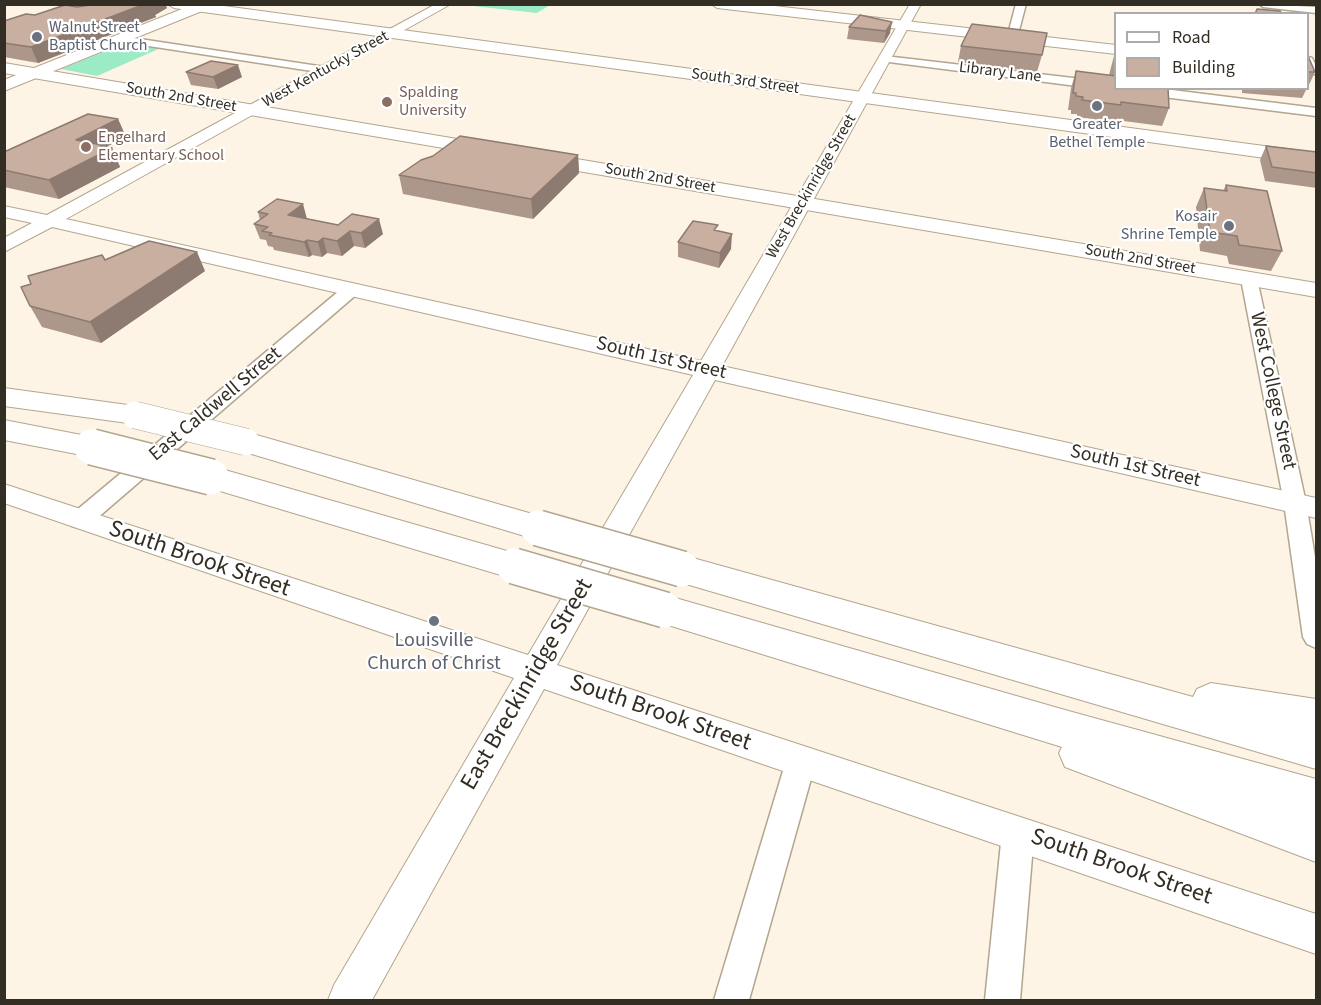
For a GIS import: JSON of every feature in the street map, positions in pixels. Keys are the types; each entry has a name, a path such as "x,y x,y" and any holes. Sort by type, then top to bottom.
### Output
{"main road":[{"name":"South 3rd Street","path":"174,4 1317,159"},
{"path":"717,4 1114,50"},
{"path":"4,86 201,6"},
{"name":"South 2nd Street","path":"4,68 1317,290"},
{"path":"4,382 246,442 1029,668 1235,716 1317,750"},
{"path":"4,397 122,413"},
{"path":"4,430 92,447 211,477 812,652 1243,796 1317,840"},
{"path":"1235,716 1317,717"},
{"path":"1243,796 1317,800"}],"street":[{"name":"West Kentucky Street","path":"4,246 446,4"},
{"name":"West Breckinridge Street","path":"708,370 916,4"},
{"path":"1012,38 1021,4"},
{"path":"1263,4 1317,10"},
{"path":"120,39 325,70"},
{"name":"Library Lane","path":"885,59 1114,87"},
{"path":"1143,90 1317,112"},
{"name":"South 1st Street","path":"4,211 1306,506"},
{"name":"West College Street","path":"1249,279 1306,506 1317,637"},
{"name":"East Caldwell Street","path":"80,520 351,290"},
{"name":"East Breckinridge Street","path":"349,1000 708,370"},
{"name":"South Brook Street","path":"4,493 1317,934"},
{"path":"731,1000 801,761"},
{"path":"1002,1000 1018,833"}],"green space":[{"path":"464,5 550,5 537,13"},
{"path":"129,42 163,47 97,76 61,69"}],"building":[{"path":"97,4 145,4 31,47 4,43 4,21 26,14 35,15 65,5 77,7"},
{"path":"1257,9 1281,12 1256,12"},
{"path":"860,15 892,22 886,31 849,27"},
{"path":"972,24 1047,33 1042,55 961,46"},
{"path":"1309,58 1315,72 1309,72"},
{"path":"211,61 238,65 213,77 186,72"},
{"path":"1076,71 1114,76 1114,90 1168,90 1169,108 1082,100 1083,97 1073,93"},
{"path":"88,114 118,119 76,140 112,148 49,180 4,170 4,152"},
{"path":"460,136 578,155 531,199 399,175 421,160 433,156"},
{"path":"1266,146 1317,152 1317,173 1272,167"},
{"path":"1226,185 1267,191 1282,251 1239,245 1237,236 1210,232 1204,188 1227,191"},
{"path":"277,199 303,204 288,215 338,225 352,214 379,219 361,233 350,231 337,241 323,238 318,242 307,240 304,242 269,235 272,233 262,231 268,227 254,224 268,214 258,212"},
{"path":"693,221 718,225 714,230 732,234 720,253 678,242"},
{"path":"149,241 197,252 90,322 30,306 21,287 31,284 28,276 102,255 105,260"}],"place":[{"name":"Walnut Street Baptist Church","path":"37,37"},
{"name":"Spalding University","path":"387,102"},
{"name":"Greater Bethel Temple","path":"1097,106"},
{"name":"Engelhard Elementary School","path":"86,147"},
{"name":"Kosair Shrine Temple","path":"1229,226"},
{"name":"Louisville Church of Christ","path":"434,621"}]}
